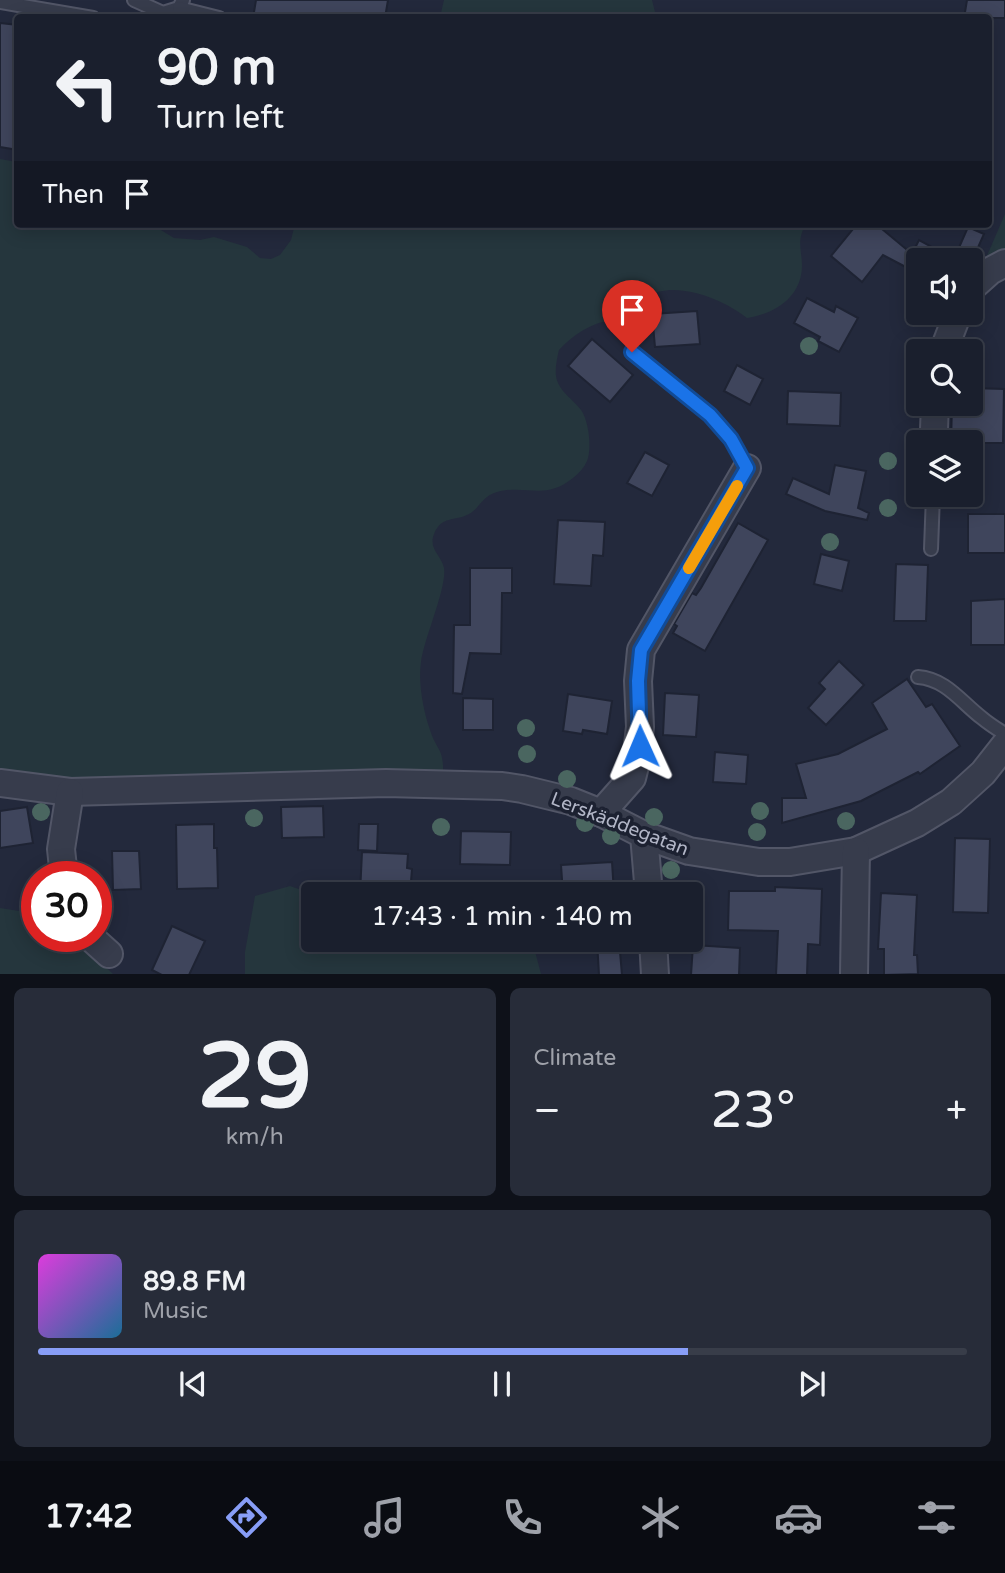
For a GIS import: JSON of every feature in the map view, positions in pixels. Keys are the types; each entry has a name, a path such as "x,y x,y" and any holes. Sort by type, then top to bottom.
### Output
{"street":[{"path":"983,277 1005,263"},
{"path":"601,813 632,778 636,762 640,727 638,681 641,650 747,468"},
{"name":"Lerskäddegatan","path":"0,783 70,792 363,783 480,785 522,789 601,813 644,835 689,851 759,862 803,861 856,851 917,824 994,779 1005,745"},
{"path":"62,861 61,849 70,792"},
{"path":"644,835 648,882"},
{"path":"854,974 856,851"},
{"path":"654,952 655,974"}],"lane":[{"path":"134,0 163,13 181,4 208,14"},
{"path":"0,2 70,14"},
{"path":"632,352 710,415 731,439 747,468"},
{"path":"931,549 933,507"},
{"path":"918,677 946,687 1005,734"}],"shaded area":[{"path":"444,0 652,0 656,14 441,14"},
{"path":"0,159 14,161 14,228 158,228 174,238 200,240 214,237 247,247 260,258 271,259 280,255 291,240 294,228 804,228 800,240 802,267 797,287 785,302 767,313 747,318 713,299 671,290 647,297 621,319 587,328 572,338 559,350 556,376 563,390 584,415 588,428 589,450 584,466 573,478 553,489 508,490 492,494 469,514 449,520 437,528 433,544 443,564 444,577 423,652 420,678 425,714 441,754 443,775 80,782 0,770"},
{"path":"1005,214 1005,253 986,258"},
{"path":"290,886 301,890 301,952 535,952 541,974 245,974 245,952 255,896"},
{"path":"0,908 21,912 21,952 90,952 113,974 0,974"}],"building":[{"path":"256,0 388,0 386,14 254,14"},
{"path":"967,0 1005,0 1005,18 992,18 992,14 965,14"},
{"path":"0,23 14,25 14,149 0,147"},
{"path":"854,228 881,228 906,249 906,267 883,255 862,282 831,256"},
{"path":"968,228 984,234 978,248 959,248"},
{"path":"919,240 934,248 915,248"},
{"path":"807,298 834,312 836,306 858,318 839,352 818,341 820,337 794,323"},
{"path":"697,311 700,344 655,347 652,314"},
{"path":"592,339 633,375 610,402 568,366"},
{"path":"737,365 763,379 750,405 724,391"},
{"path":"983,388 1004,389 1003,443 983,443 983,430 951,430 952,416 983,416"},
{"path":"788,391 841,393 840,426 787,424"},
{"path":"645,452 669,465 652,496 627,483"},
{"path":"835,465 866,471 858,508 869,513 867,520 825,511 786,494 793,478 829,494"},
{"path":"968,514 1005,514 1005,553 968,553"},
{"path":"558,520 605,522 603,556 593,555 591,586 554,584"},
{"path":"738,523 768,540 705,651 673,633 677,626 674,624 692,593 696,595 701,588"},
{"path":"821,554 849,561 842,591 814,584"},
{"path":"896,564 928,565 926,621 894,621"},
{"path":"470,568 512,568 512,593 502,593 501,654 470,653 462,694 453,693 454,625 470,625"},
{"path":"1005,599 1005,645 971,645 971,601"},
{"path":"839,661 864,685 826,725 808,708 825,689 819,683"},
{"path":"907,679 926,707 932,704 960,746 920,774 918,772 861,801 782,823 782,798 806,798 796,764 838,754 887,729 872,703"},
{"path":"665,693 699,695 696,737 663,735"},
{"path":"568,694 612,701 607,734 583,730 582,734 563,731"},
{"path":"463,698 493,699 493,730 463,730"},
{"path":"715,752 748,755 746,784 713,782"},
{"path":"323,806 324,837 282,838 281,807"},
{"path":"27,807 33,843 0,848 0,811"},
{"path":"214,824 218,888 177,889 176,825"},
{"path":"359,824 378,824 377,851 358,850"},
{"path":"461,831 511,832 510,865 460,864"},
{"path":"955,838 990,839 988,913 953,912"},
{"path":"112,851 139,851 141,889 113,890"},
{"path":"362,852 408,854 407,868 412,869 411,882 361,882"},
{"path":"612,862 613,882 562,882 561,865"},
{"path":"775,887 822,889 820,945 808,944 807,974 776,974 778,931 728,930 729,891 775,891"},
{"path":"881,893 917,895 914,955 917,955 918,974 884,974 884,949 878,949"},
{"path":"172,926 205,941 189,974 160,974 152,970"},
{"path":"703,946 740,948 739,974 691,974 693,952 703,952"},
{"path":"598,952 620,952 622,974 599,974"}],"slow traffic":[{"path":"689,568 737,486"}],"route":[{"path":"632,352 710,415 731,439 747,468 641,650 638,681 640,746"}]}
